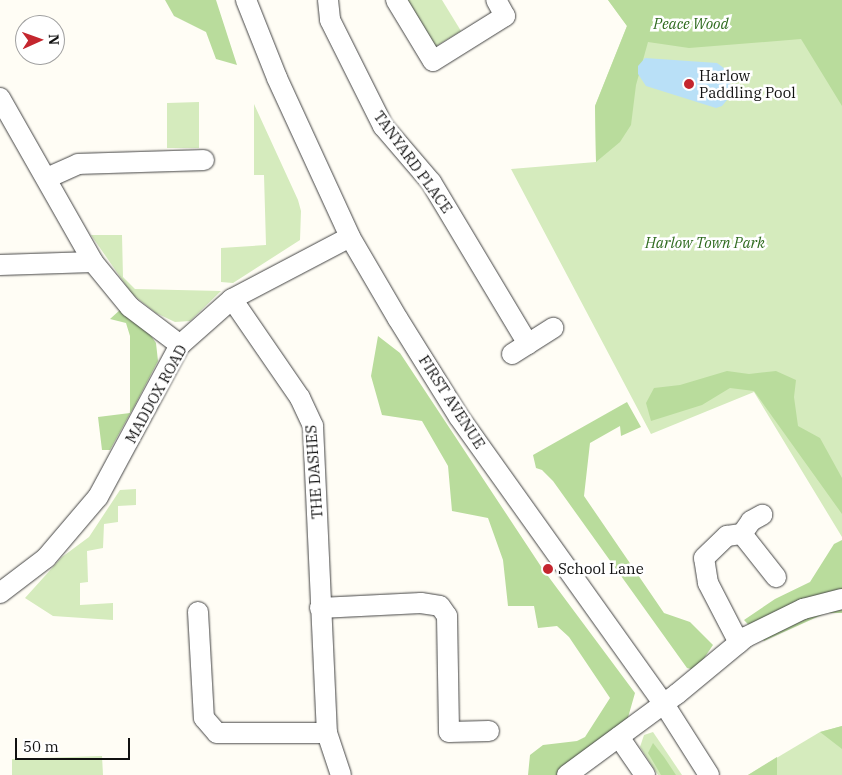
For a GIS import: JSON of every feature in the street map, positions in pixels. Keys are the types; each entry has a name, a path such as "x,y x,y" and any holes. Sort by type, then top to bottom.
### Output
{"street":[{"name":"FIRST AVENUE","path":"246,0 277,78 350,237 459,417 664,704 709,775"},
{"name":"TANYARD PLACE","path":"328,0 330,20 382,126 431,182 520,349 553,328"},
{"path":"396,0 432,61 505,16 496,0"},
{"path":"0,98 47,178 92,262 130,307 180,345"},
{"path":"47,178 78,164 204,160"},
{"name":"MADDOX ROAD","path":"0,593 36,568 98,497 180,345 232,299 350,237"},
{"path":"0,265 92,262"},
{"name":"THE DASHES","path":"232,299 300,398 313,426 327,733 341,775"},
{"path":"739,643 708,583 704,558 727,536 742,534 751,520 762,515"},
{"path":"742,534 776,578"},
{"path":"567,775 664,704 739,643 803,609 842,599"},
{"path":"320,608 421,603 440,606 447,616 449,732 489,731"},
{"path":"198,612 204,718 217,733 327,733"},
{"path":"618,737 645,775"}],"green space":[{"path":"165,0 216,0 237,65 216,59 206,32 174,16"},
{"path":"405,0 442,0 461,31 433,48"},
{"name":"Harlow Town Park","path":"608,0 842,0 842,537 754,392 651,434 511,169 596,162 595,106 627,26"},
{"name":"Peace Wood","path":"608,0 842,0 842,106 801,39 689,48 648,42 636,85 631,125 620,142 596,162 595,106 627,26"},
{"path":"199,102 199,148 167,148 167,103"},
{"path":"254,104 298,200 301,211 300,240 233,283 221,282 221,248 266,245 264,175 254,175"},
{"path":"91,235 122,235 123,277 135,289 221,291 190,321 175,322 156,313 132,294"},
{"path":"121,309 149,333 156,343 158,361 136,403 110,450 102,450 98,417 130,413 130,336 126,323 110,319"},
{"path":"378,336 400,353 542,568 635,693 627,721 560,775 528,775 530,755 543,745 577,741 585,737 610,698 569,637 557,626 538,628 534,606 508,606 503,560 488,518 452,511 448,466 422,421 382,415 371,376"},
{"path":"727,371 749,374 776,371 796,380 794,397 798,426 820,438 842,478 842,514 754,391 730,388 702,405 651,421 646,403 654,388 680,385"},
{"path":"627,402 641,427 621,436 620,426 590,443 584,496 664,613 690,622 713,645 696,670 687,668 553,481 542,470 536,468 533,455"},
{"path":"136,489 136,505 118,506 118,522 104,524 103,548 87,551 88,582 80,583 80,605 113,603 113,620 53,616 25,598 62,557 89,537 120,490"},
{"path":"842,540 842,613 826,613 764,641 744,620 775,599 810,582 834,544"},
{"path":"842,726 842,775 748,775 820,732"},
{"path":"842,726 842,749 820,732"},
{"path":"653,732 682,775 658,775 640,747 644,735"},
{"path":"653,743 676,775 661,775 648,753"},
{"path":"102,756 103,775 12,775 12,759"},
{"path":"777,757 777,775 748,775"}],"water":[{"name":"Harlow Paddling Pool","path":"645,58 717,63 728,71 732,94 722,106 716,108 646,86 638,74 638,66"}],"place":[{"name":"Harlow Paddling Pool","path":"689,84"},
{"name":"School Lane","path":"548,569"}]}
